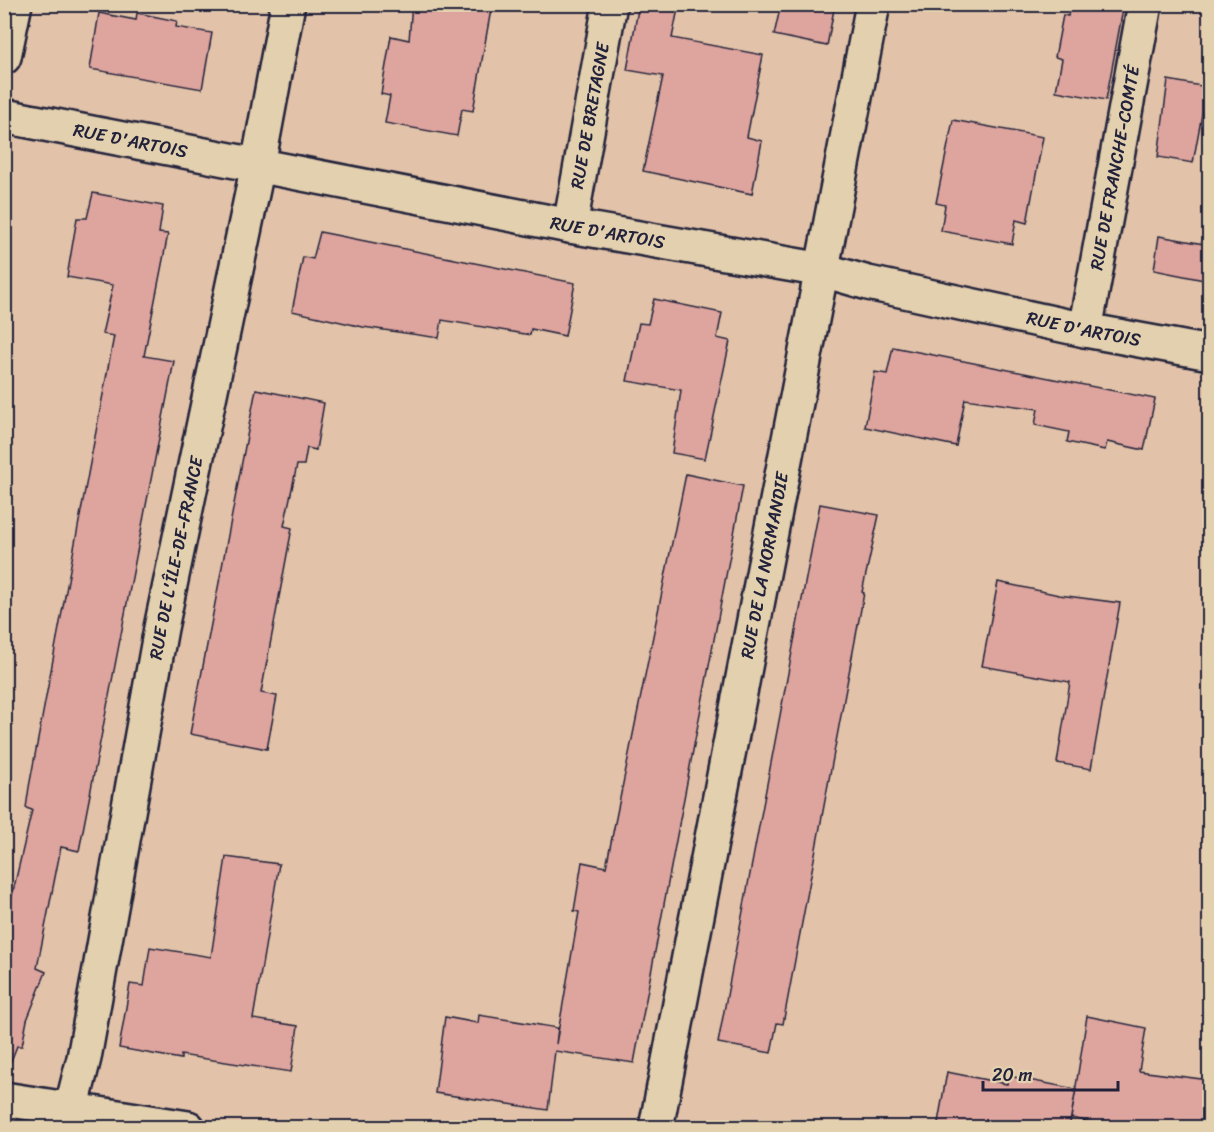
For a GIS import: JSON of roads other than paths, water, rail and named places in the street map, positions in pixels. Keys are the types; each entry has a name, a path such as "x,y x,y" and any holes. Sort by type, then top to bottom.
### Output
{"street":[{"path":"4,57 15,4"},
{"name":"RUE DE L'ÎLE-DE-FRANCE","path":"71,1110 84,1058 161,628 258,165 288,4"},
{"name":"RUE DE BRETAGNE","path":"570,226 610,4"},
{"name":"RUE DE LA NORMANDIE","path":"656,1128 873,4"},
{"name":"RUE DE FRANCHE-COMTÉ","path":"1085,330 1145,4"},
{"name":"RUE D'ARTOIS","path":"4,116 570,226 823,270 868,283 1085,330 1209,353"},
{"path":"4,1099 71,1110 121,1115 188,1128"}]}
